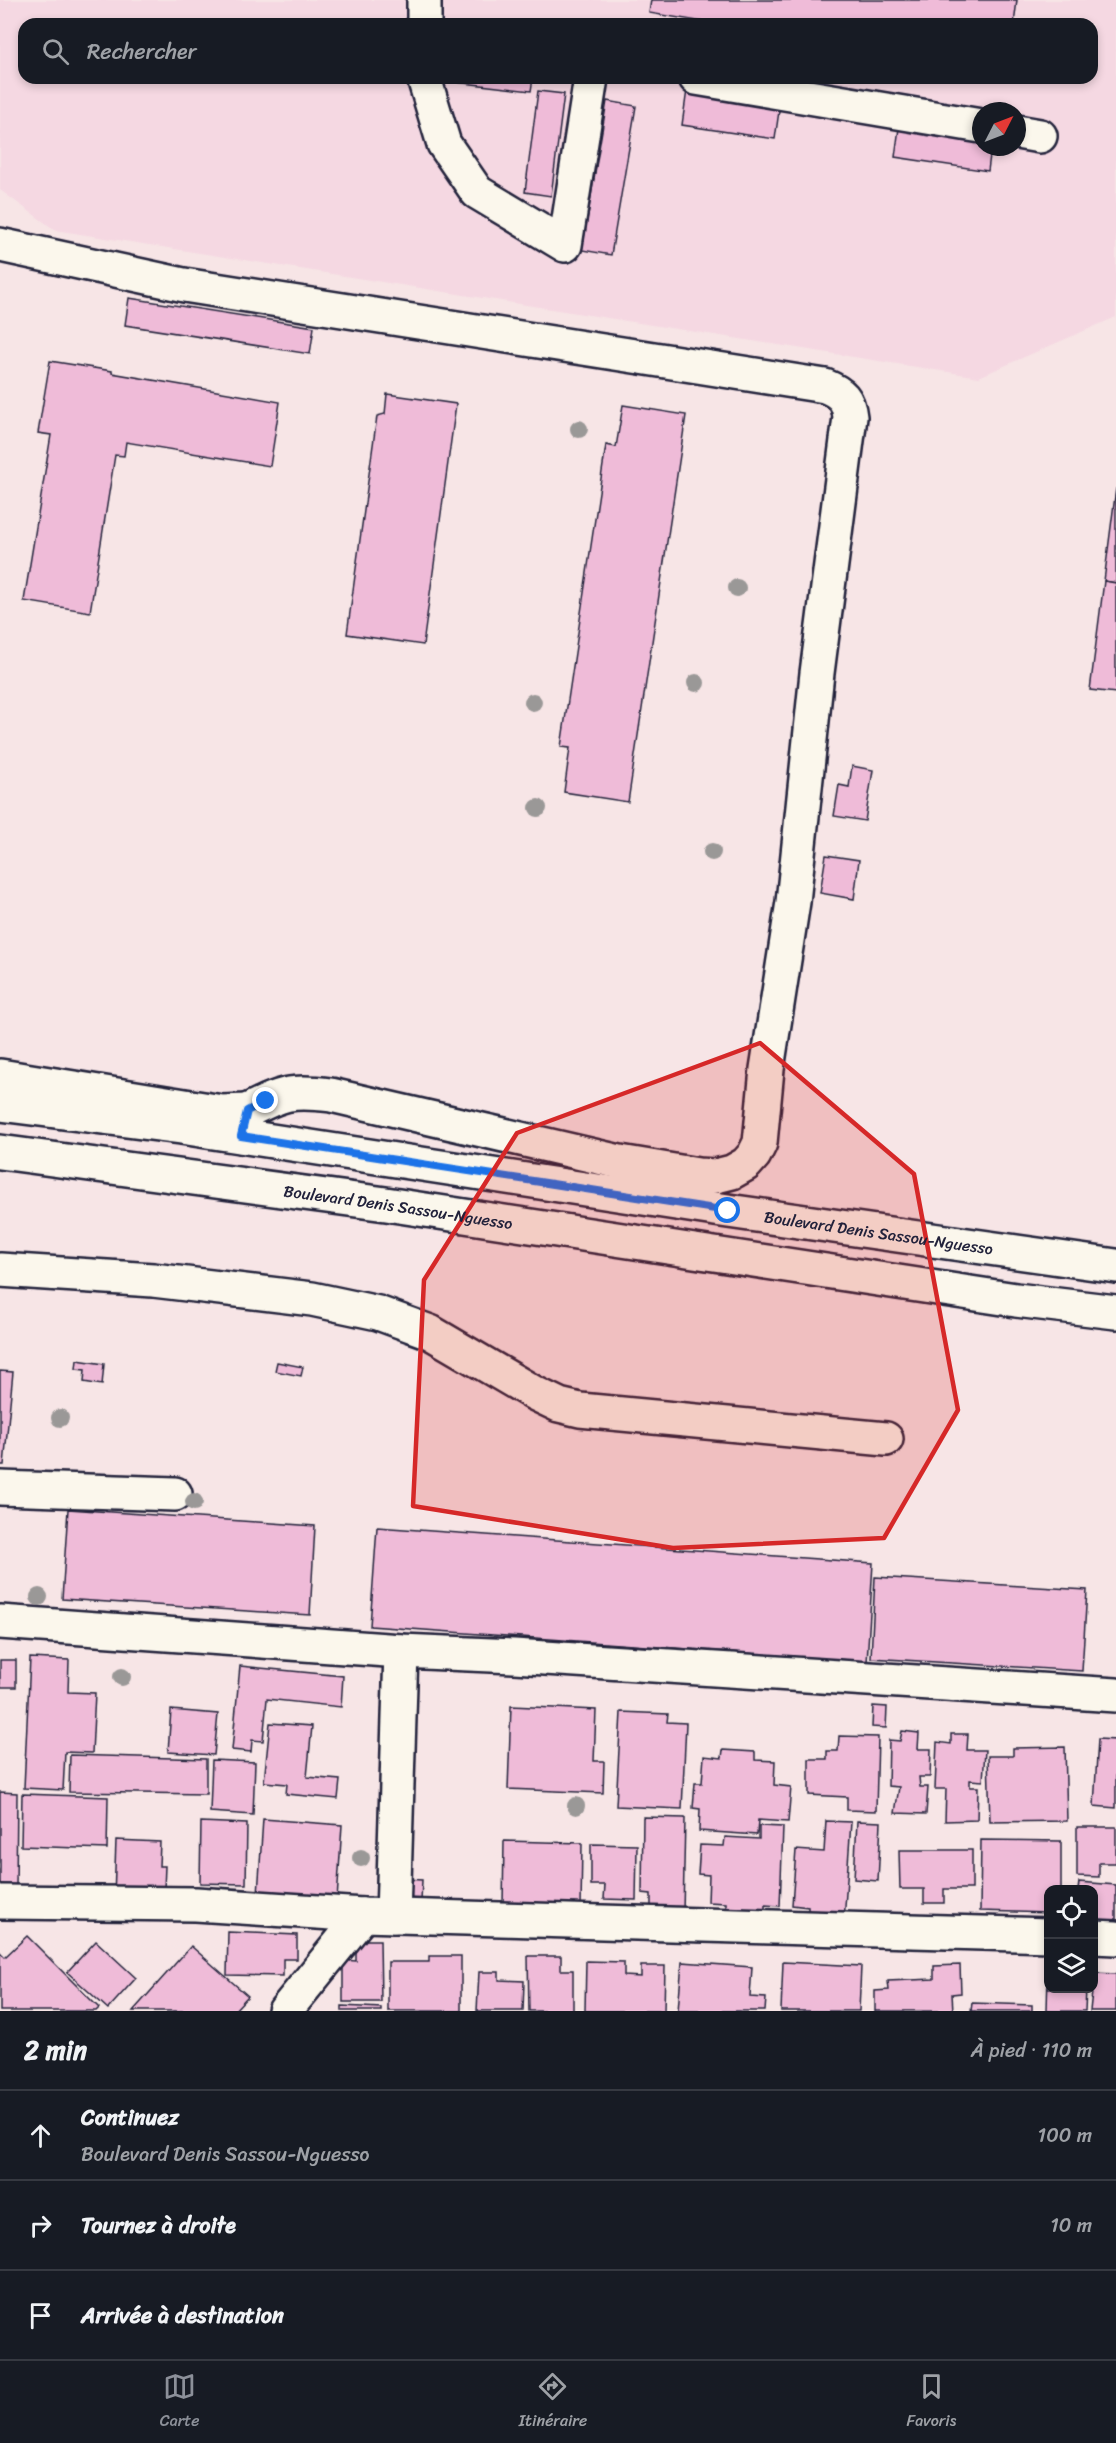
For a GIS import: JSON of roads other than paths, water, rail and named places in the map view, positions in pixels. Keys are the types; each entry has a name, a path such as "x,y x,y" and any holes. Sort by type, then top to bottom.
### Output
{"street":[{"path":"424,0 424,18"},
{"path":"426,84 444,144 477,192 565,245 590,84"},
{"path":"732,84 972,124"},
{"path":"0,245 184,285 825,386 838,391 849,404 793,902 767,1069 760,1143 746,1164 732,1172 716,1176 698,1175 620,1162 331,1095 302,1091 286,1093 244,1124 222,1112 0,1076"},
{"name":"Boulevard Denis Sassou-Nguesso","path":"0,1104 244,1124 728,1211 1116,1266"},
{"name":"Boulevard Denis Sassou-Nguesso","path":"0,1152 398,1206 1016,1300 1116,1312"},
{"path":"0,1270 153,1280 312,1299 378,1313 430,1332 534,1393 559,1405 580,1410 886,1439"},
{"path":"0,1488 175,1494"},
{"path":"0,1622 401,1652 514,1656 1116,1695"},
{"path":"285,2011 378,1915 401,1652"},
{"path":"0,1902 196,1904 378,1915 1044,1935"},
{"path":"1098,1937 1116,1938"}]}
